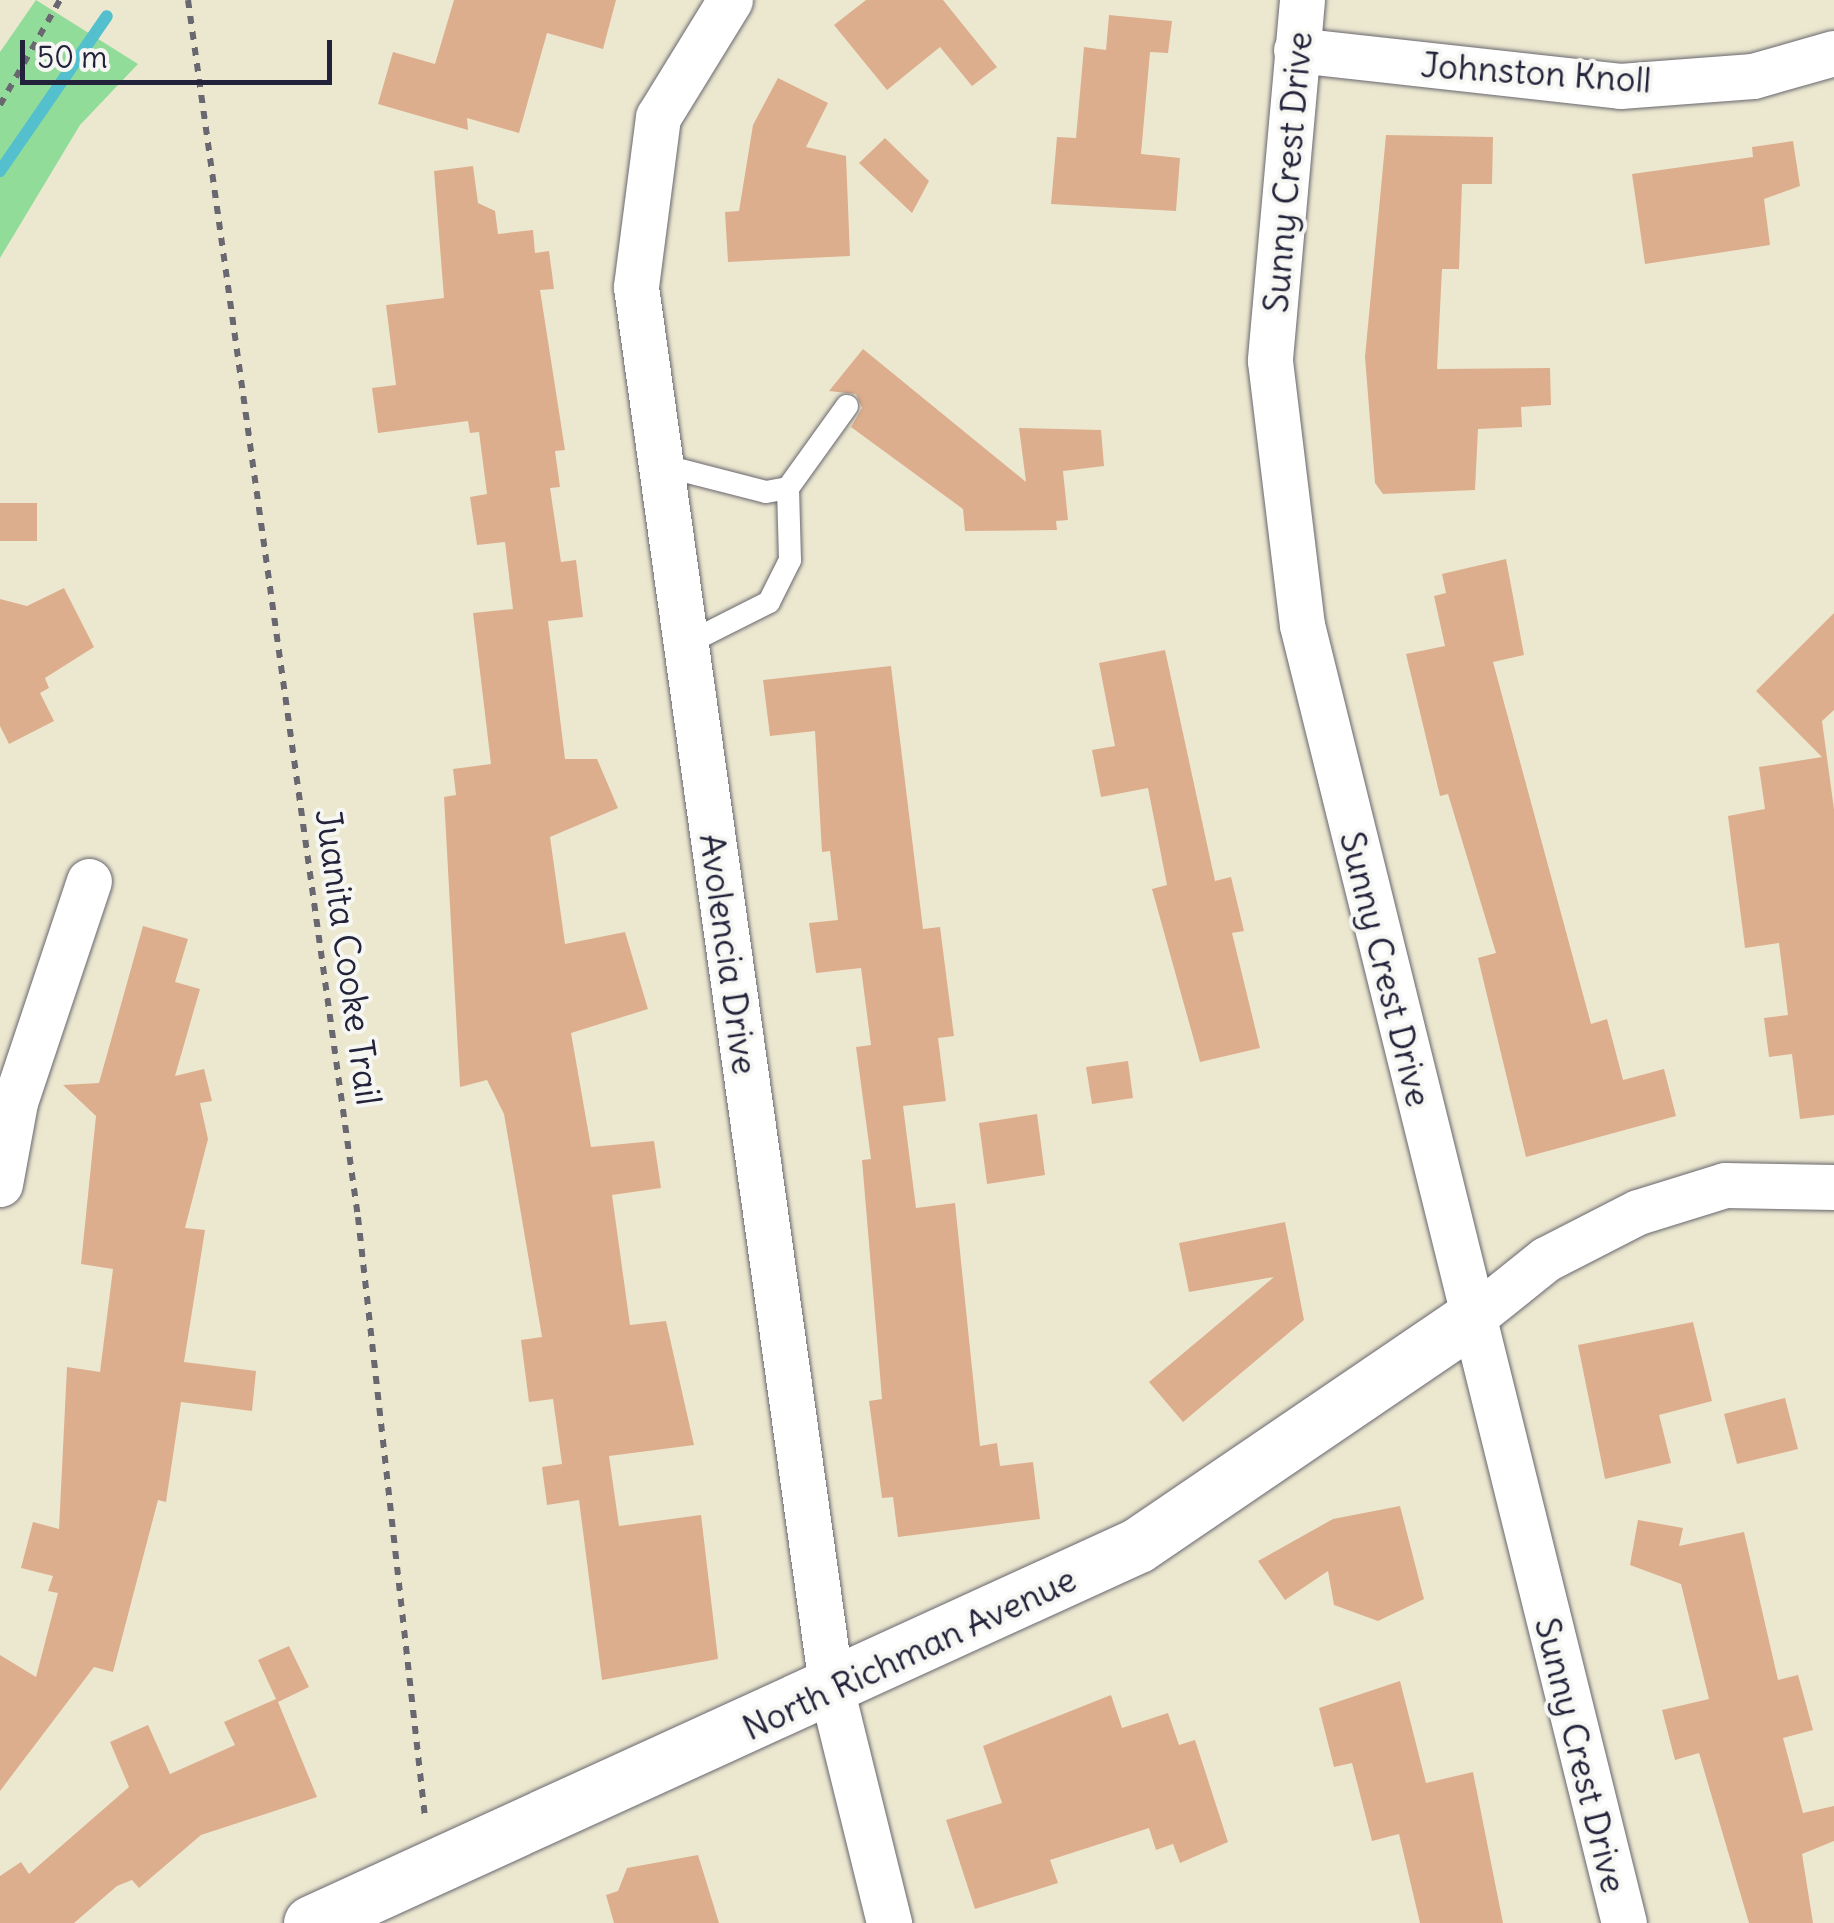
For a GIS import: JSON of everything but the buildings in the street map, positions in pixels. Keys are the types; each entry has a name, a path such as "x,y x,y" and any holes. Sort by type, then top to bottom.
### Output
{"street":[{"name":"Avolencia Drive","path":"730,0 658,117 636,287 832,1692 889,1923"},
{"name":"Sunny Crest Drive","path":"1302,0 1270,361 1302,625 1471,1319 1624,1923"},
{"name":"Johnston Knoll","path":"1296,50 1620,86 1753,76 1834,53"},
{"path":"0,1184 15,1102 89,881"},
{"path":"1471,1319 1546,1259 1638,1212 1725,1185 1834,1187"},
{"name":"North Richman Avenue","path":"311,1923 832,1692 1138,1545 1471,1319"}],"lane":[{"path":"686,644 769,602 790,560 788,488 847,406"},
{"path":"661,466 766,492 788,488"}],"path":[{"path":"0,105 60,0"},
{"name":"Juanita Cooke Trail","path":"188,0 358,1217 430,1868"}],"green space":[{"path":"36,0 138,64 80,125 0,258 0,52"}],"waterway":[{"path":"0,171 107,16"}]}
